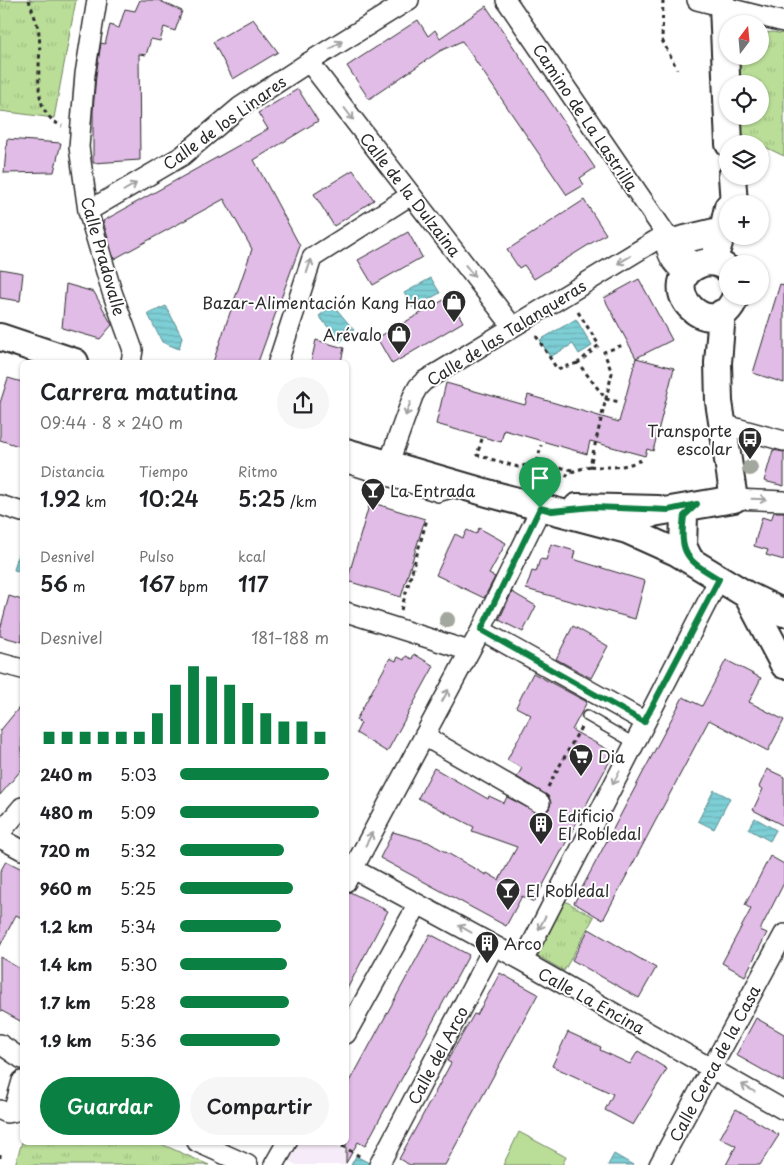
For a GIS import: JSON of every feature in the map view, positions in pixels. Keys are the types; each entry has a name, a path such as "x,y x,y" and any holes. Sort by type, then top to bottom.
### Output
{"street":[{"name":"Calle Pradovalle","path":"97,0 85,74 79,134 80,165 88,211 112,292 133,350 131,360"},
{"name":"Calle de los Linares","path":"88,211 182,156 240,107 409,0"},
{"name":"Camino de La Lastrilla","path":"506,0 670,238 710,267"},
{"path":"697,0 723,3 784,22"},
{"path":"723,3 729,135"},
{"name":"Calle de la Dulzaina","path":"309,62 513,327"},
{"path":"279,360 312,258 411,195"},
{"path":"670,238 719,222"},
{"name":"Calle de las Talanqueras","path":"387,456 412,396 424,381 513,327 670,238"},
{"path":"719,244 710,267 682,287 683,299 694,312 721,309 706,361 710,385 721,413 734,499"},
{"path":"0,337 69,360"},
{"path":"721,413 784,441"},
{"path":"349,452 387,456 419,474 627,530 653,540 690,560 719,579 784,613"},
{"path":"627,530 634,522 643,517 734,499 784,501"},
{"path":"0,505 20,511"},
{"path":"546,509 593,507 683,510"},
{"path":"349,872 546,509"},
{"path":"653,540 683,510"},
{"path":"683,510 682,539 690,560"},
{"path":"523,961 719,579"},
{"path":"748,595 784,665"},
{"path":"349,613 469,651"},
{"path":"481,630 644,722"},
{"path":"0,663 20,668"},
{"path":"424,736 540,803"},
{"path":"0,832 20,809"},
{"path":"0,838 20,849"},
{"name":"Calle La Encina","path":"349,872 418,904 523,961 784,1110"},
{"path":"349,1029 418,904"},
{"name":"Calle Cerca de la Casa","path":"659,1165 784,934"},
{"name":"Calle del Arco","path":"379,1165 494,946"},
{"path":"0,1044 20,1058"},
{"path":"0,1110 7,1113 13,1112 20,1088"},
{"path":"204,1145 248,1165"},
{"path":"274,1165 284,1145"}],"lane":[{"path":"349,469 438,497 471,489"},
{"path":"587,716 634,743"}],"path":[{"path":"29,0 39,34 38,68 40,99 46,113 56,123 79,134"},
{"path":"663,0 662,40 677,69"},
{"path":"543,332 536,336 557,369 578,363 600,346 579,311 572,315"},
{"path":"590,466 612,373 604,352 623,345"},
{"path":"578,363 606,399 620,402"},
{"path":"482,439 477,456 518,467 537,463 575,471"},
{"path":"537,463 541,445"},
{"path":"566,477 568,472 590,466 619,467 641,460"},
{"path":"396,628 427,519"},
{"path":"540,803 576,736"},
{"path":"341,1145 350,1151"},
{"path":"0,1154 0,1162"}],"shaded area":[{"path":"297,1145 333,1145 352,1155 346,1165 296,1165 288,1160"}],"green space":[{"path":"0,0 76,0 54,118 0,111"},
{"path":"769,32 784,34 784,156 769,149 769,135 742,135 741,125 769,125 769,75 739,75 738,65 769,65"},
{"path":"565,901 594,917 564,971 535,954"},
{"path":"519,1132 566,1157 562,1165 503,1165"},
{"path":"21,1145 164,1145 209,1165 15,1165"}],"water":[{"path":"431,278 440,293 413,308 404,293"},
{"path":"333,305 354,330 340,342 319,316"},
{"path":"166,306 182,337 179,349 162,342 148,314"},
{"path":"576,319 592,346 579,354 573,344 550,357 540,340"},
{"path":"20,547 20,572 14,570"},
{"path":"714,790 730,798 714,829 698,821"},
{"path":"755,818 776,830 770,841 748,829"},
{"path":"614,1154 633,1165 608,1165"},
{"path":"356,1156 373,1165 351,1165"}],"building":[{"path":"140,0 158,0 182,11 175,31 164,27 160,41 151,39 146,55 139,54 140,160 93,163 93,111 101,43 105,44 110,25 119,28 125,9 135,11"},
{"path":"486,6 595,168 580,178 584,185 567,195 462,41 440,51 369,99 347,66 418,20 428,36 435,30 440,38"},
{"path":"253,19 278,52 233,79 213,42"},
{"path":"298,89 318,121 254,160 300,246 259,360 214,360 252,249 224,199 114,259 103,221 268,129 258,113"},
{"path":"7,139 61,143 54,172 4,173"},
{"path":"353,170 374,200 334,226 314,194"},
{"path":"584,200 606,234 534,279 524,265 519,268 507,250"},
{"path":"408,232 422,257 373,285 358,260"},
{"path":"0,269 23,273 20,301 0,298"},
{"path":"639,279 672,340 636,358 604,298"},
{"path":"66,284 94,292 112,325 100,339 62,328"},
{"path":"780,284 784,285 784,383 753,373"},
{"path":"449,297 463,322 392,364 377,338"},
{"path":"316,340 344,348 341,360 311,360"},
{"path":"636,358 674,368 653,451 647,449 645,456 590,441 587,454 504,430 501,442 436,424 446,383 525,405 528,395 619,422"},
{"path":"8,378 20,381 20,446 0,440 0,403"},
{"path":"773,450 784,452 784,486 764,481"},
{"path":"370,502 425,519 401,597 349,582 349,574"},
{"path":"774,512 784,512 784,560 766,555 768,550 754,546 762,517 771,520"},
{"path":"479,528 506,543 489,574 495,577 484,598 436,575 455,534 463,538 467,530 476,534"},
{"path":"551,544 575,551 573,559 645,581 635,619 526,589 532,571 536,572 540,559 546,560"},
{"path":"512,592 536,606 523,632 499,620"},
{"path":"9,596 20,599 20,641 0,636"},
{"path":"573,626 608,646 591,678 556,659"},
{"path":"414,654 434,666 387,752 356,733 361,723 356,720 390,658 396,661 398,657 404,660 406,656 412,659"},
{"path":"726,660 761,678 749,702 784,720 768,751 709,720 603,920 574,903 683,697 702,706"},
{"path":"533,673 587,702 572,730 614,753 534,902 522,896 506,926 380,858 393,832 428,842 486,875 487,873 499,880 517,847 472,831 474,827 418,798 434,768 488,799 489,796 504,803 507,797 540,814 545,813 549,809 551,803 549,797 517,777 522,768 507,760 531,715 516,707"},
{"path":"20,706 20,771 0,795 0,731"},
{"path":"767,769 784,777 784,826 753,810 763,789 759,787"},
{"path":"770,856 784,864 784,883 760,930 767,933 745,976 722,963 751,909 745,905"},
{"path":"6,861 20,868 20,917 16,915 0,946 0,872"},
{"path":"349,892 388,911 349,985"},
{"path":"589,929 656,968 639,998 572,960"},
{"path":"430,934 469,955 365,1146 358,1142 346,1163 346,1145 349,1145 349,1083"},
{"path":"0,957 20,969 20,1021 0,1010"},
{"path":"500,973 538,994 445,1165 410,1165 399,1159 451,1063 447,1061 474,1014 477,1015"},
{"path":"756,1018 784,1034 784,1082 736,1055"},
{"path":"568,1032 601,1047 600,1050 630,1064 638,1051 667,1069 633,1125 605,1110 613,1094 552,1066"},
{"path":"736,1109 779,1135 760,1165 726,1165 736,1146 720,1138"}],"place":[{"name":"Bazar-Alimentación Kang Hao","path":"454,323"},
{"name":"Arévalo","path":"399,355"},
{"name":"Transporte escolar","path":"750,460"},
{"name":"La Entrada","path":"373,511"},
{"name":"Dia","path":"581,777"},
{"name":"Edificio El Robledal","path":"541,845"},
{"name":"El Robledal","path":"508,911"},
{"name":"Arco","path":"487,964"}],"route":[{"path":"697,504 684,516 683,546 690,560 719,579 644,722 481,630 540,508 552,511 581,507 669,510 697,504"}]}
